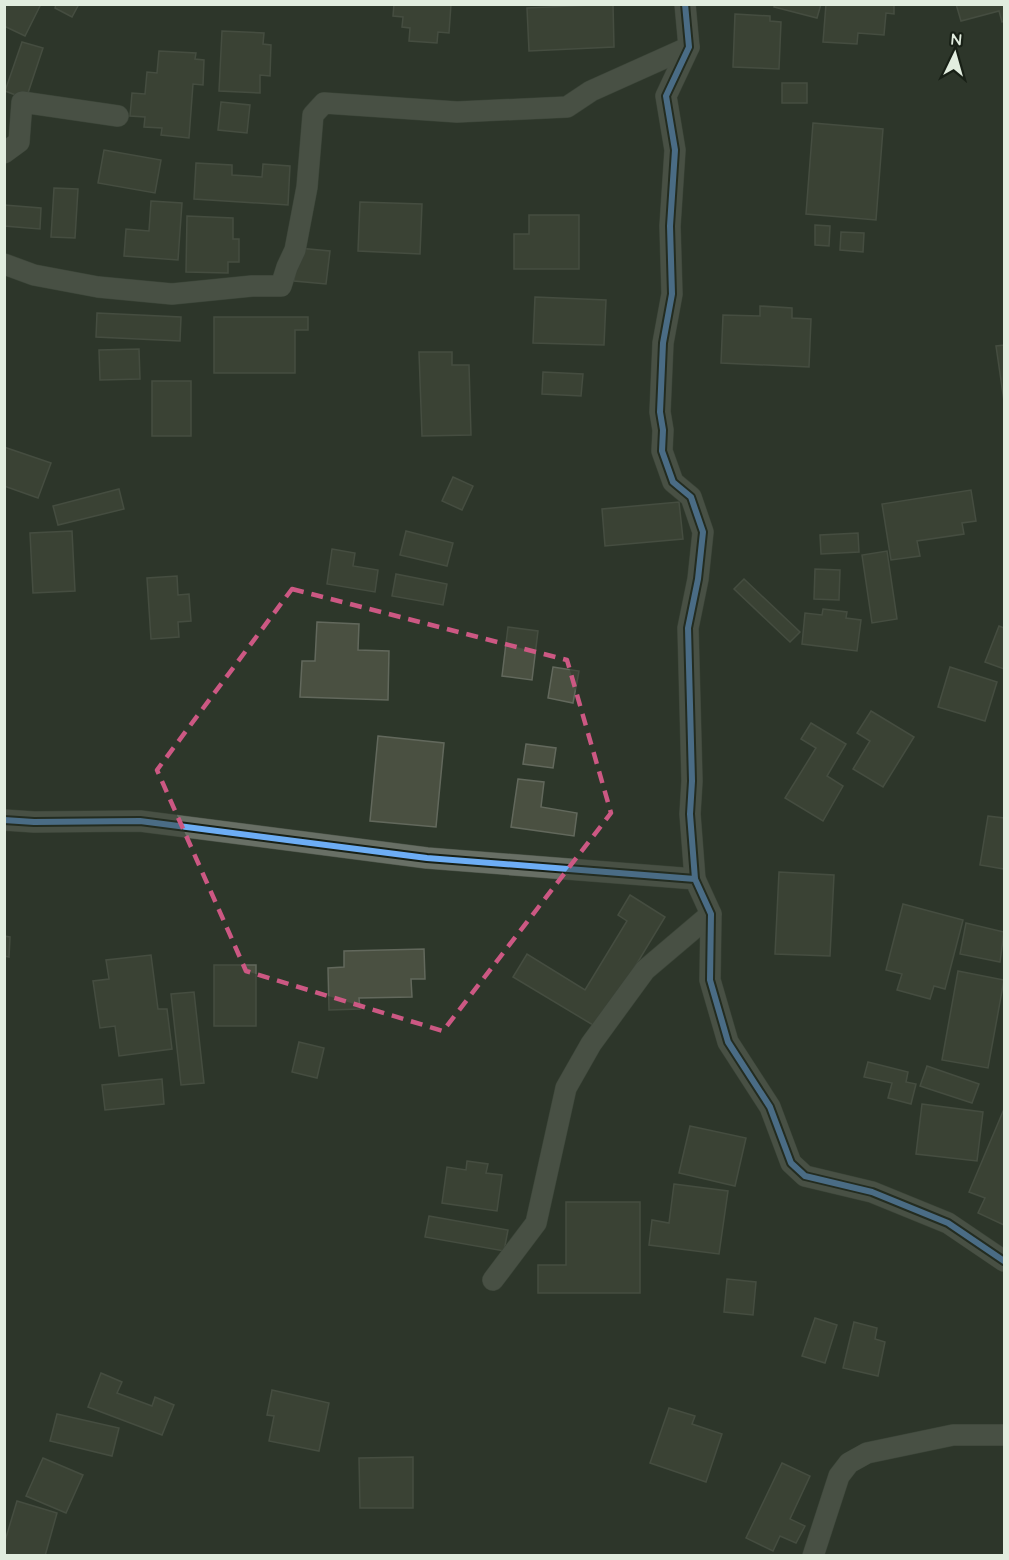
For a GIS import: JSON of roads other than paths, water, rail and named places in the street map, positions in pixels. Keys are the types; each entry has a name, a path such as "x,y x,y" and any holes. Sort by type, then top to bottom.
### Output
{"street":[{"path":"685,4 689,47 666,96 675,150 670,226 672,294 663,343 660,412 663,430 662,451 673,482 691,497 703,532 698,579 688,628 692,781 690,814 695,879 711,914 710,980 728,1042 770,1107 790,1163 805,1176 872,1192 948,1222 1005,1261"},
{"path":"4,264 34,275 98,287 172,294 252,286 281,286 296,250 307,187 313,115 324,103 457,112 567,107 591,91 689,47"},
{"path":"4,153 19,142 13,101 118,116"},
{"path":"4,820 140,821 427,858 695,879"},
{"path":"493,1280 536,1222 567,1088 591,1044 645,970 711,914"},
{"path":"813,1556 839,1476 849,1462 867,1453 953,1435 1005,1435"}]}
